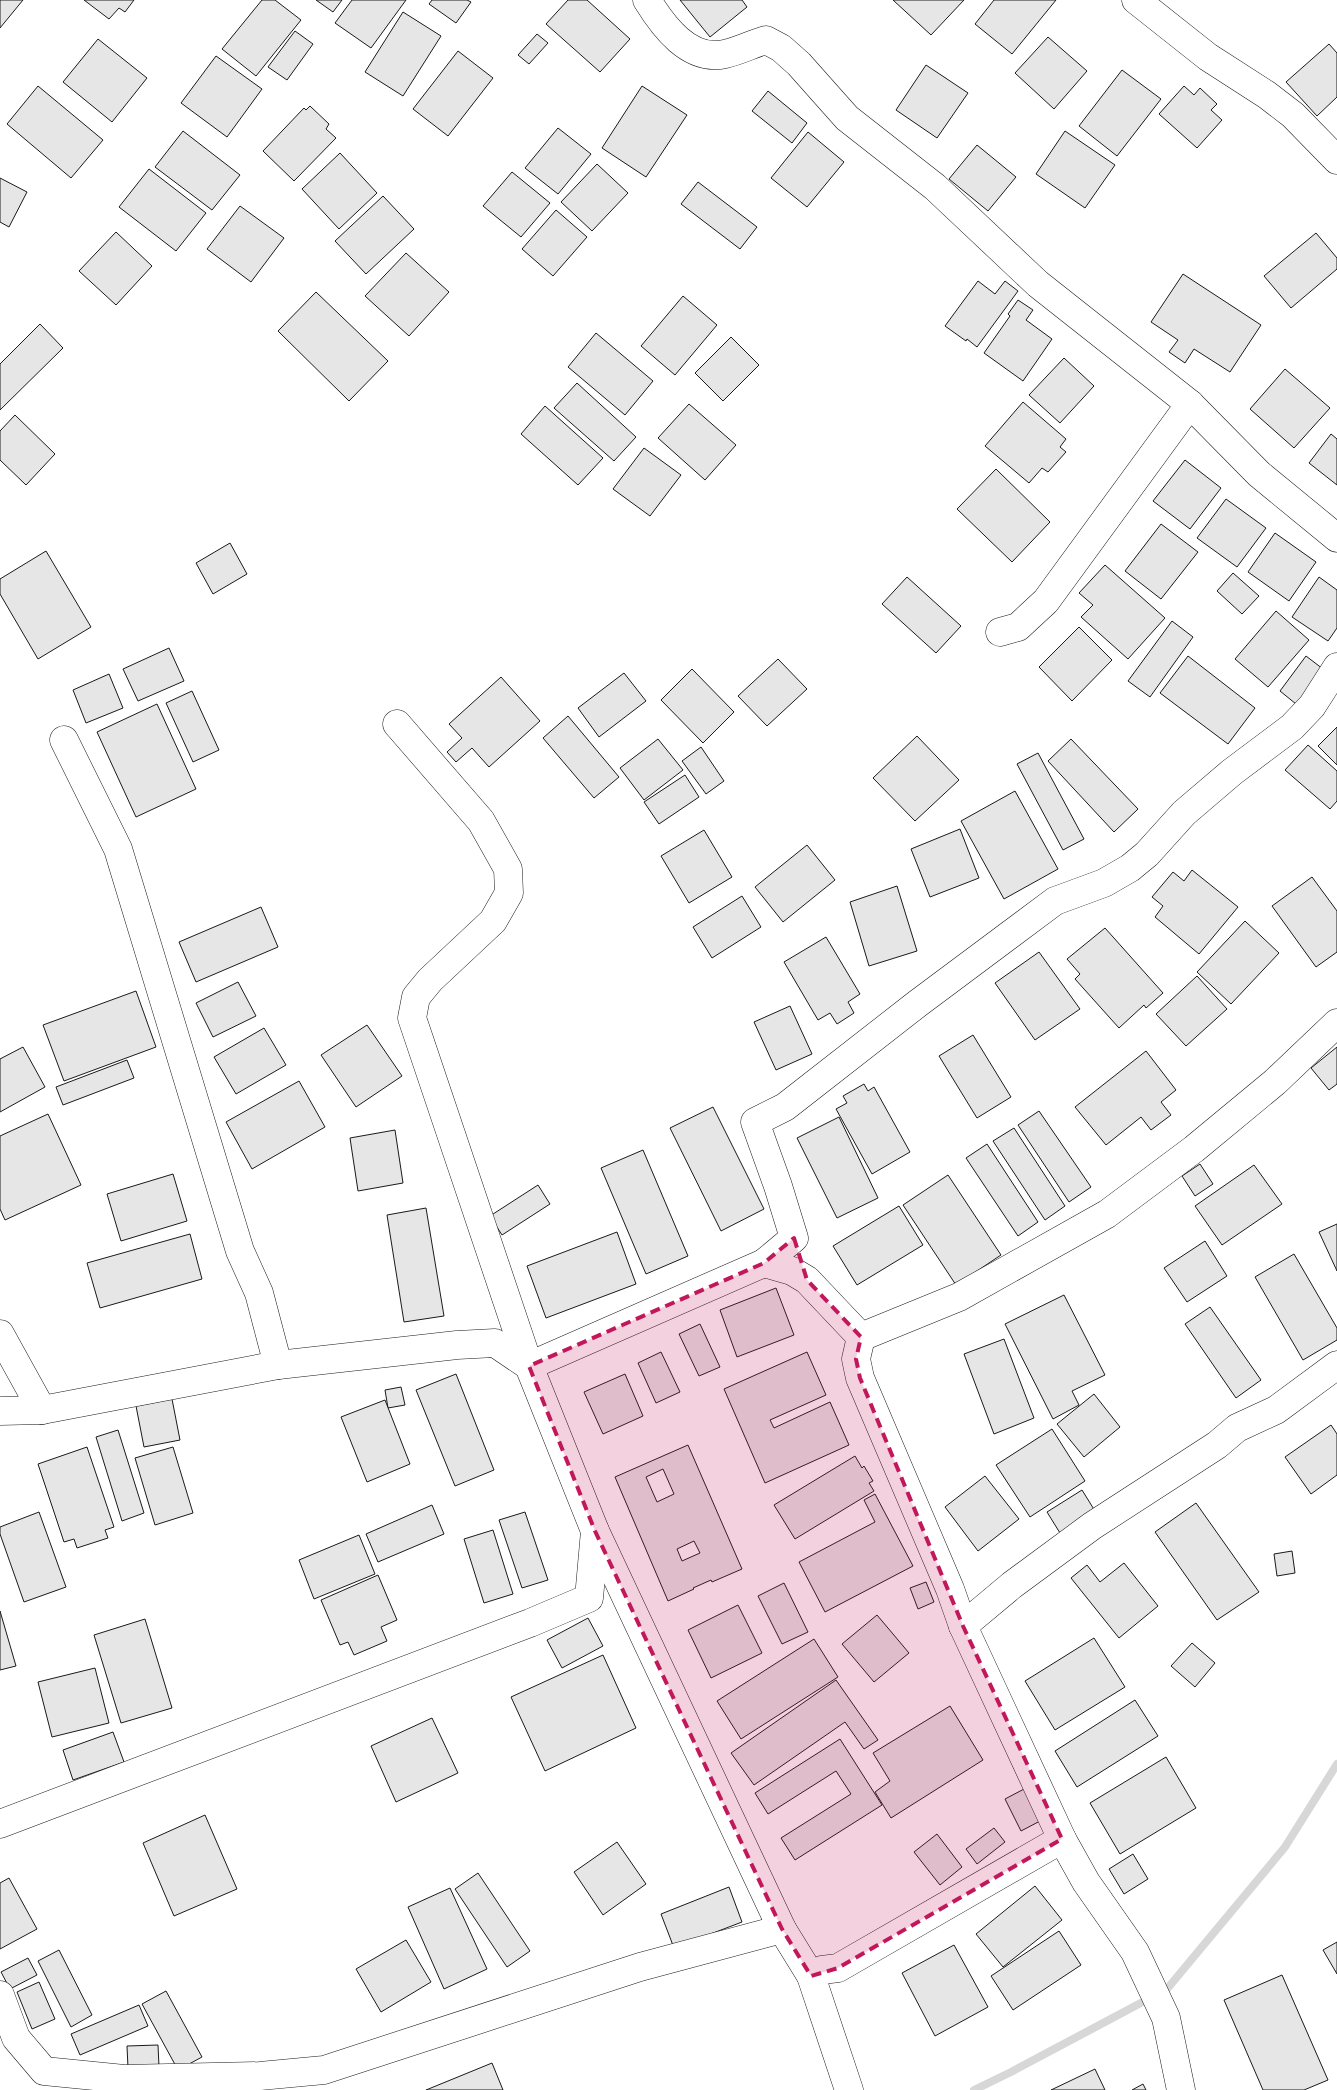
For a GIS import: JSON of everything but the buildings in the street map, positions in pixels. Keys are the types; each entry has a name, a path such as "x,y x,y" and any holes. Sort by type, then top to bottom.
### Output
{"street":[{"path":"647,0 658,17 680,42 701,54 724,54 766,40 781,48 799,64 847,118 935,187 1038,284 1190,404 1259,474 1337,538"},
{"path":"1136,0 1208,57 1267,95 1293,115 1337,160"},
{"path":"1000,632 1018,627 1046,601 1190,404"},
{"path":"807,1280 778,1186 755,1122 785,1107 1055,901 1104,883 1130,868 1147,854 1191,808 1232,772 1292,727 1312,706 1337,667"},
{"path":"397,724 480,821 508,869 509,893 493,921 430,980 416,997 412,1018 529,1366 595,1532 782,1929 811,1976 849,2090"},
{"path":"64,740 118,848 240,1250 259,1293 278,1365"},
{"path":"861,1338 958,1296 1107,1214 1202,1143 1275,1082 1337,1023"},
{"path":"529,1366 764,1263 794,1238"},
{"path":"764,1263 792,1271 807,1280 861,1338"},
{"path":"0,1334 42,1410"},
{"path":"861,1338 856,1359 860,1378 950,1589 963,1626 1062,1839 1086,1882 1134,1952 1166,2018 1181,2090"},
{"path":"0,1411 42,1410 278,1365 457,1345 494,1344 529,1366"},
{"path":"963,1626 1012,1585 1092,1526 1217,1445 1238,1428 1276,1410 1337,1365"},
{"path":"0,1824 530,1622 588,1598 595,1532"},
{"path":"811,1976 822,1970 838,1968 1062,1839"},
{"path":"0,1995 16,2038 44,2071 124,2079 260,2076 324,2070 640,1967 782,1929"}],"highlighted area":[{"path":"794,1238 807,1280 861,1337 856,1359 860,1378 963,1626 1062,1839 838,1968 811,1976 782,1929 595,1531 529,1366 764,1263"}],"waterway":[{"path":"974,2090 1167,1989 1285,1847 1337,1764"}]}
